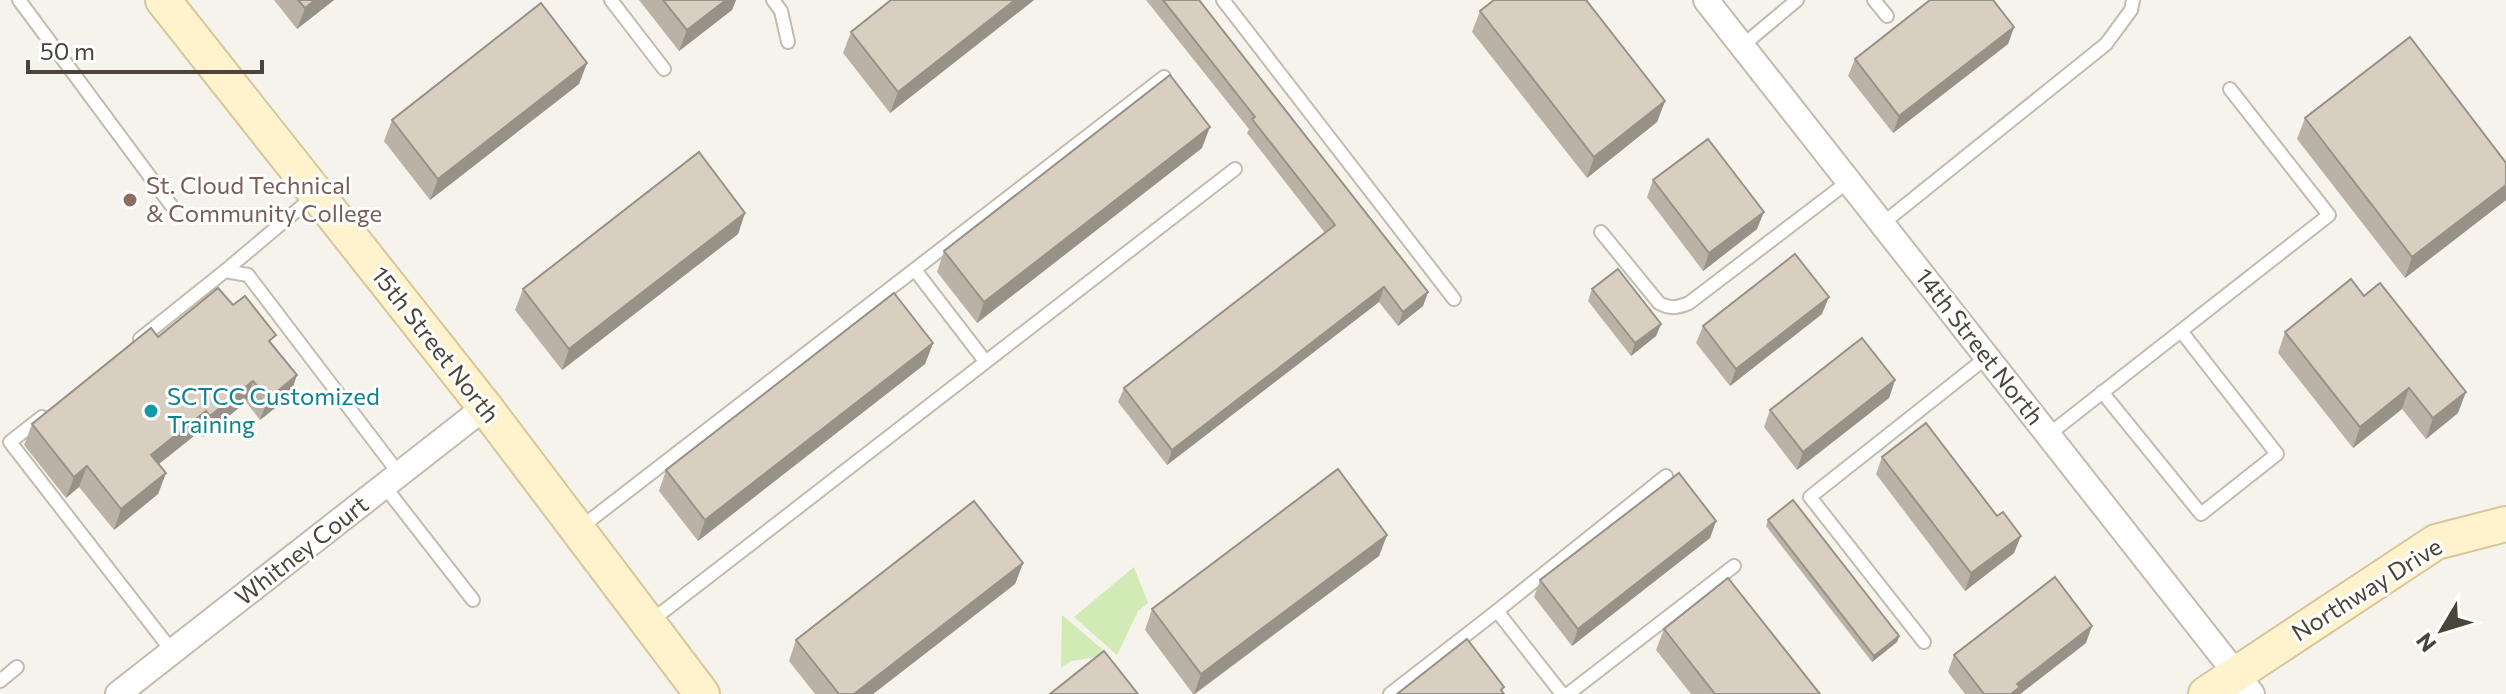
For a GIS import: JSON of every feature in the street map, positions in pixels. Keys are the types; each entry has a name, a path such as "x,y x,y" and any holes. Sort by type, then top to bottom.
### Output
{"street":[{"name":"15th Street North","path":"163,0 485,407 702,694"},
{"name":"14th Street North","path":"1706,0 2048,435 2235,687"},
{"name":"Whitney Court","path":"118,694 485,407"},
{"name":"Northway Drive","path":"2206,694 2235,687 2436,542 2506,524"}],"lane":[{"path":"19,0 171,205"},
{"path":"611,0 664,69"},
{"path":"773,0 781,11 788,42"},
{"path":"1223,0 1454,299"},
{"path":"1742,46 1797,0"},
{"path":"1874,0 1887,16"},
{"path":"1882,224 2106,44 2131,10 2133,0"},
{"path":"578,530 1164,77"},
{"path":"2048,435 2329,215 2230,89"},
{"path":"648,623 1235,169"},
{"path":"1601,232 1659,303 1667,308 1678,307 1701,294 1849,181"},
{"path":"130,347 316,194"},
{"path":"915,270 985,361"},
{"path":"225,271 248,275 473,600"},
{"path":"2102,392 2201,514 2277,454 2181,331"},
{"path":"1924,642 1810,497 1987,357"},
{"path":"58,404 10,442 172,651"},
{"path":"1390,694 1666,476"},
{"path":"1497,611 1565,694 1734,566"},
{"path":"0,681 17,667"}],"green space":[{"path":"1134,567 1148,603 1138,611 1117,655 1074,617"},
{"path":"1062,615 1109,655 1071,661 1061,668"}],"building":[{"path":"298,0 315,0 305,8"},
{"path":"663,0 726,0 687,30"},
{"path":"891,0 1015,0 898,92 851,32"},
{"path":"1163,0 1199,0 1428,292 1403,312 1384,287 1172,450 1124,388 1335,225"},
{"path":"1494,0 1586,0 1665,101 1594,157 1480,11"},
{"path":"1930,0 1993,0 2014,27 1899,116 1855,59"},
{"path":"541,3 587,63 438,179 392,120"},
{"path":"2410,37 2506,163 2506,185 2412,257 2305,118"},
{"path":"1170,75 1210,127 984,302 944,251"},
{"path":"1708,139 1764,212 1709,253 1653,180"},
{"path":"699,152 745,213 569,349 523,289"},
{"path":"1795,254 1829,297 1736,369 1703,326"},
{"path":"1618,269 1661,324 1635,343 1592,289"},
{"path":"2351,279 2364,296 2380,283 2466,392 2433,418 2409,388 2360,427 2285,332"},
{"name":"SCTCC Customized Training","path":"218,288 233,305 245,296 276,335 269,341 297,375 268,399 253,381 210,416 206,411 151,455 166,473 121,509 87,466 74,477 32,424 151,328 158,337"},
{"path":"894,293 933,343 705,520 666,470"},
{"path":"1862,338 1895,380 1803,452 1770,410"},
{"path":"1926,423 1997,516 2003,512 2021,536 1971,573 1882,457"},
{"path":"1338,469 1387,535 1201,674 1152,609"},
{"path":"1679,473 1716,521 1578,629 1540,580"},
{"path":"1793,500 1899,636 1874,656 1768,520"},
{"path":"974,501 1023,563 854,694 839,694 796,640"},
{"path":"2055,577 2092,626 2017,684 2020,687 2011,694 1984,694 1954,655"},
{"path":"1728,578 1820,694 1715,694 1664,629"},
{"path":"1467,639 1504,687 1501,690 1504,694 1397,694"},
{"path":"1104,651 1138,694 1050,694"}],"place":[{"name":"St. Cloud Technical & Community College","path":"130,200"},
{"name":"SCTCC Customized Training","path":"151,411"}]}
